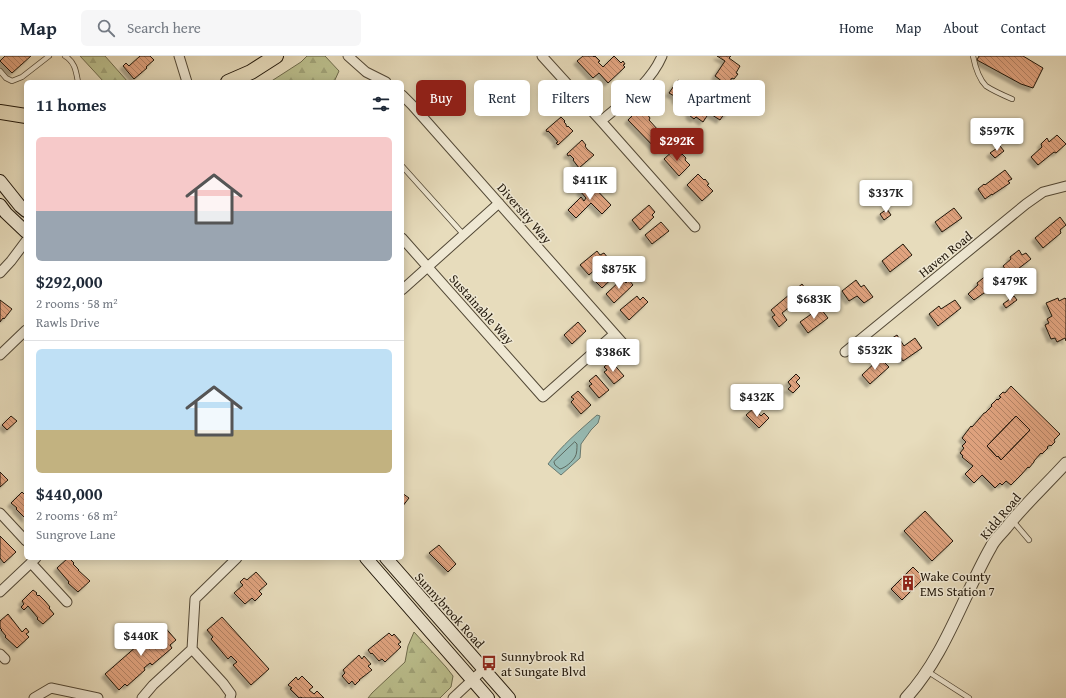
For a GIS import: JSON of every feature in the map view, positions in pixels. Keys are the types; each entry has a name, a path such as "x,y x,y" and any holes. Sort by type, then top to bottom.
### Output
{"main road":[{"path":"233,80 251,72 276,56"},
{"path":"3,114 24,116"},
{"path":"0,180 24,209"},
{"path":"0,205 24,230"},
{"path":"368,560 488,698"},
{"name":"Sunnybrook Road","path":"388,560 509,698"}],"street":[{"path":"180,56 186,80"},
{"path":"348,56 366,72 382,80"},
{"path":"542,56 694,227"},
{"path":"601,121 639,88 650,76 662,56"},
{"name":"Diversity Way","path":"404,97 628,349"},
{"name":"Haven Road","path":"845,352 1026,204 1043,192 1066,186"},
{"path":"404,288 499,203"},
{"name":"Sustainable Way","path":"404,240 543,397 614,334"},
{"path":"0,273 24,244"},
{"path":"0,355 24,332"},
{"name":"Kidd Road","path":"906,698 927,671 950,630 972,582 992,545 1012,520 1066,463"},
{"path":"0,513 24,539"},
{"path":"0,592 34,560 67,602"},
{"path":"142,698 152,685 192,649 195,599 235,560"},
{"path":"192,649 223,683 231,694 230,698"},
{"path":"453,698 484,669"},
{"path":"34,698 51,688 98,698"}],"lane":[{"path":"0,71 6,78 12,81 22,77 49,56"},
{"path":"65,56 70,59 76,68 78,80"},
{"path":"973,56 979,76 986,86 1012,99"},
{"path":"404,168 464,235"},
{"path":"1012,520 1029,540"},
{"path":"927,671 966,697"}],"green space":[{"path":"80,56 105,56 126,80 102,80"},
{"path":"307,56 325,56 339,71 335,80 273,80 301,62"},
{"path":"414,632 453,676 451,687 440,698 368,698 405,662 408,646"}],"water":[{"path":"597,415 600,416 598,423 581,444 580,458 561,475 548,464 577,432"}],"building":[{"path":"5,56 31,56 12,73 0,61"},
{"path":"140,56 150,56 154,60 134,79 123,66 126,63 129,66"},
{"path":"583,56 595,56 603,67 614,56 621,63 623,61 625,64 623,65 625,67 608,83 599,73 593,78 577,61"},
{"path":"717,56 731,56 729,58 740,66 736,73 738,74 734,79 720,80 715,76 725,61"},
{"path":"979,56 1023,56 1043,68 1033,88 1021,84 977,60"},
{"path":"673,87 673,95 669,93"},
{"path":"632,116 648,116 650,118 649,120 659,131 661,130 665,134 664,136 669,141 658,151 628,120"},
{"path":"690,116 707,116 703,122 696,117 694,119"},
{"path":"714,116 723,116 720,120"},
{"path":"561,117 565,121 564,122 567,127 568,126 573,131 558,145 556,143 558,142 546,130"},
{"path":"1057,135 1066,144 1038,165 1031,157 1042,147 1041,144 1047,138 1049,142"},
{"path":"582,140 587,149 594,155 579,168 573,160 574,159 567,154"},
{"path":"1000,146 1004,151 995,158 990,153"},
{"path":"675,149 680,155 682,154 686,158 685,160 690,165 679,176 664,159"},
{"path":"1005,170 1012,179 1008,181 1010,183 985,199 978,189"},
{"path":"698,174 704,180 705,179 709,184 707,185 713,191 702,201 687,185"},
{"path":"589,182 611,205 602,214 591,203 576,218 568,210 581,197 584,201 586,198 580,191"},
{"path":"649,205 655,212 652,215 654,217 640,230 632,220"},
{"path":"954,208 962,218 942,232 935,222"},
{"path":"887,209 891,215 884,220 880,214"},
{"path":"1060,217 1066,225 1060,230 1061,233 1043,248 1035,238"},
{"path":"661,222 669,231 652,244 645,235"},
{"path":"903,244 912,255 890,272 882,261"},
{"path":"1019,250 1022,255 1026,253 1031,259 1010,275 1003,266 1011,259 1010,257"},
{"path":"597,251 600,255 604,253 608,258 589,275 580,265"},
{"path":"609,264 613,268 616,265 621,270 602,288 593,279"},
{"path":"988,274 998,285 995,287 994,286 974,300 968,294 978,285 977,283"},
{"path":"622,279 626,283 629,280 633,285 614,303 606,294"},
{"path":"856,280 861,287 864,285 873,297 864,303 857,296 849,301 842,291"},
{"path":"802,284 805,288 798,294 801,298 782,313 787,320 779,327 772,317 775,315 771,310"},
{"path":"637,296 640,300 643,297 648,302 629,320 620,310"},
{"path":"1014,296 1017,300 1006,308 1003,304"},
{"path":"1058,298 1059,301 1065,298 1066,299 1066,341 1065,338 1057,342 1055,338 1051,339 1045,325 1049,323 1047,319 1052,316 1046,303"},
{"path":"0,300 12,309 0,322"},
{"path":"955,300 961,308 938,326 929,314 939,306 941,309"},
{"path":"818,305 828,318 808,333 800,322 817,310 815,307"},
{"path":"578,322 586,331 572,344 564,335"},
{"path":"897,335 904,346 915,338 922,348 903,361 889,340"},
{"path":"880,358 889,367 870,384 862,375"},
{"path":"611,361 624,376 614,384 604,372 607,370 604,367"},
{"path":"796,374 800,378 796,382 800,386 793,393 788,389 791,386 788,382"},
{"path":"596,375 609,390 599,398 589,386 592,384 589,381"},
{"path":"1011,386 1060,434 1054,440 1055,442 1051,446 1050,445 1047,447 1048,448 1042,454 1041,453 1029,468 1028,467 1011,485 1006,481 1002,485 1000,483 995,488 982,475 974,483 965,474 973,466 962,457 963,456 960,453 964,448 962,446 966,442 962,438 971,426 972,427 992,406 991,405 1001,397 999,396 1003,392 1005,393","holes":["1016,416 1030,430 1001,460 987,446"]},
{"path":"578,391 591,405 581,414 571,402 574,399 571,397"},
{"path":"754,408 761,416 764,413 769,418 759,428 746,415"},
{"path":"11,416 17,421 7,430 2,425"},
{"path":"1016,416 1030,430 1001,460 987,446"},
{"path":"0,472 8,480 0,487"},
{"path":"22,492 24,494 24,517 16,509 17,508 11,503"},
{"path":"404,494 409,498 404,504"},
{"path":"925,511 953,541 932,561 904,531"},
{"path":"0,536 16,552 4,563 0,558"},
{"path":"439,545 456,564 448,572 429,553"},
{"path":"66,560 71,560 78,570 90,581 78,592 68,583 69,582 57,568"},
{"name":"Wake County EMS Station 7","path":"913,567 924,578 902,600 891,589"},
{"path":"256,572 267,584 259,591 262,594 255,601 252,598 245,604 234,593 243,585 240,582 244,578 247,580"},
{"path":"33,590 45,601 54,614 43,624 37,619 38,618 28,606 24,610 21,607 24,604 22,601"},
{"path":"8,614 22,632 26,628 29,632 26,634 29,637 17,648 5,637 6,636 0,628 0,621"},
{"path":"222,617 269,669 251,685 233,665 237,662 231,656 228,659 211,639 213,637 207,630"},
{"path":"162,624 176,640 170,645 172,648 152,665 150,663 144,668 145,670 127,686 125,684 119,690 105,674"},
{"path":"389,633 392,636 394,634 401,642 398,644 401,647 385,662 382,659 379,661 368,650"},
{"path":"359,655 362,659 364,656 371,664 368,666 372,670 355,685 352,681 349,684 342,676 345,673 343,670"},
{"path":"302,676 313,687 309,690 314,694 317,691 324,698 299,698 290,689 292,688 288,685 296,677 298,680"}],"place":[{"name":"Wake County EMS Station 7","path":"908,583"},
{"name":"Sunnybrook Rd at Sungate Blvd","path":"489,663"}]}
